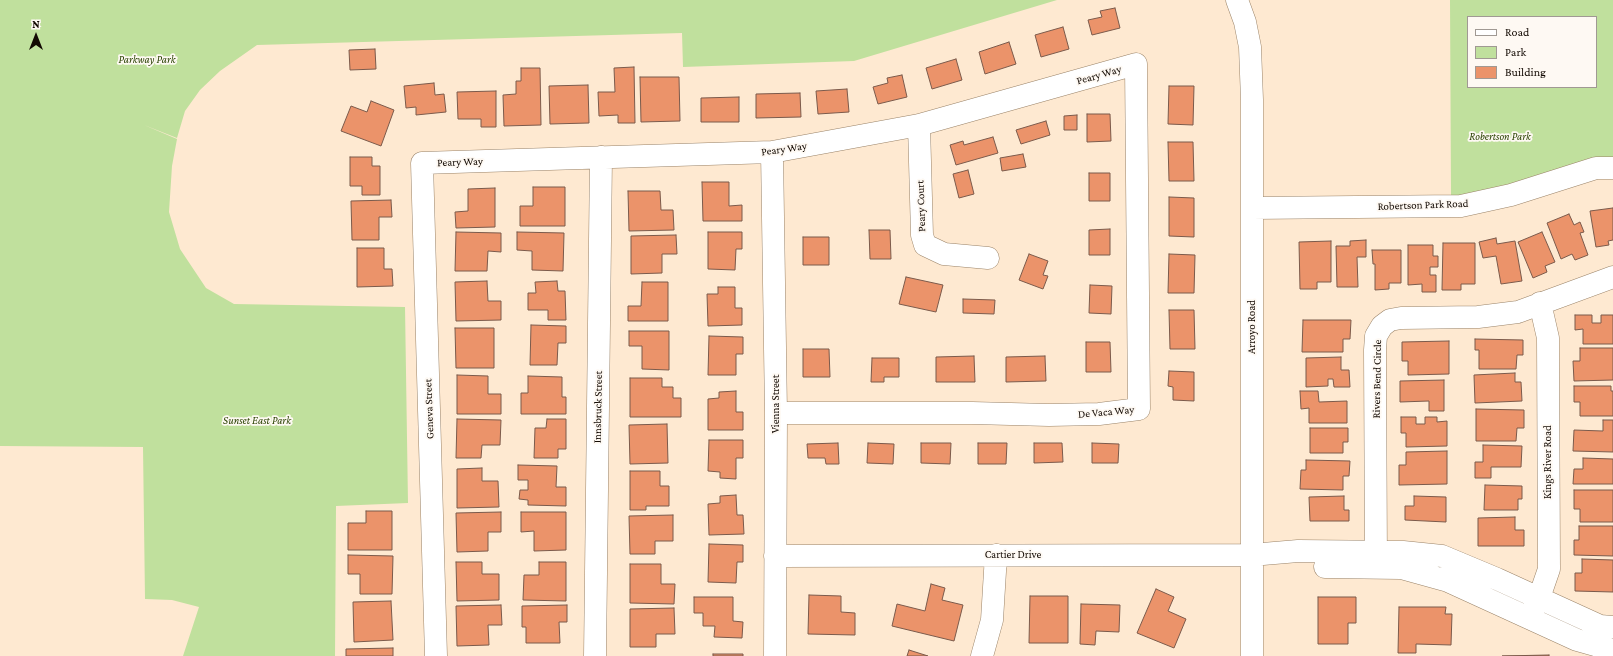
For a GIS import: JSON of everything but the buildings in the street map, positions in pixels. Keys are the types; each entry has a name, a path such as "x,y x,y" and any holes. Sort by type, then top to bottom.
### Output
{"street":[{"name":"Arroyo Road","path":"1237,0 1245,22 1250,46 1252,100 1252,656"},
{"name":"Peary Way","path":"422,163 772,152 919,125 1136,64"},
{"name":"De Vaca Way","path":"776,413 972,413 1049,415 1099,414 1139,409 1136,64"},
{"name":"Peary Court","path":"919,125 922,235 925,245 944,254 988,258"},
{"name":"Vienna Street","path":"772,152 776,413 775,656"},
{"name":"Innsbruck Street","path":"595,656 601,158"},
{"name":"Geneva Street","path":"422,163 436,656"},
{"name":"Robertson Park Road","path":"1252,208 1461,206 1511,195 1596,168 1613,168"},
{"name":"Rivers Bend Circle","path":"1376,560 1375,350 1376,336 1382,326 1390,320 1401,318 1478,316 1518,312 1613,277"},
{"name":"Kings River Road","path":"1529,618 1539,598 1549,569 1548,338 1540,303"},
{"path":"1251,555 1299,566 1376,560 1403,552 1442,556 1600,626 1613,627"},
{"path":"982,656 992,620 996,555"},
{"name":"Cartier Drive","path":"775,556 1251,555"},
{"path":"1376,560 1448,581 1577,640 1613,650"}],"green space":[{"name":"Sunset East Park","path":"0,0 1057,0 854,61 683,67 682,33 257,45 220,71 200,90 185,111 177,138 144,125 177,139 172,166 169,212 180,249 206,288 234,304 405,307 408,503 336,506 335,656 183,656 199,607 172,600 145,599 143,447 0,446"},
{"name":"Robertson Park","path":"1450,0 1613,0 1613,159 1479,196 1451,196"}],"park label":[{"name":"Parkway Park","path":"147,60"}]}
